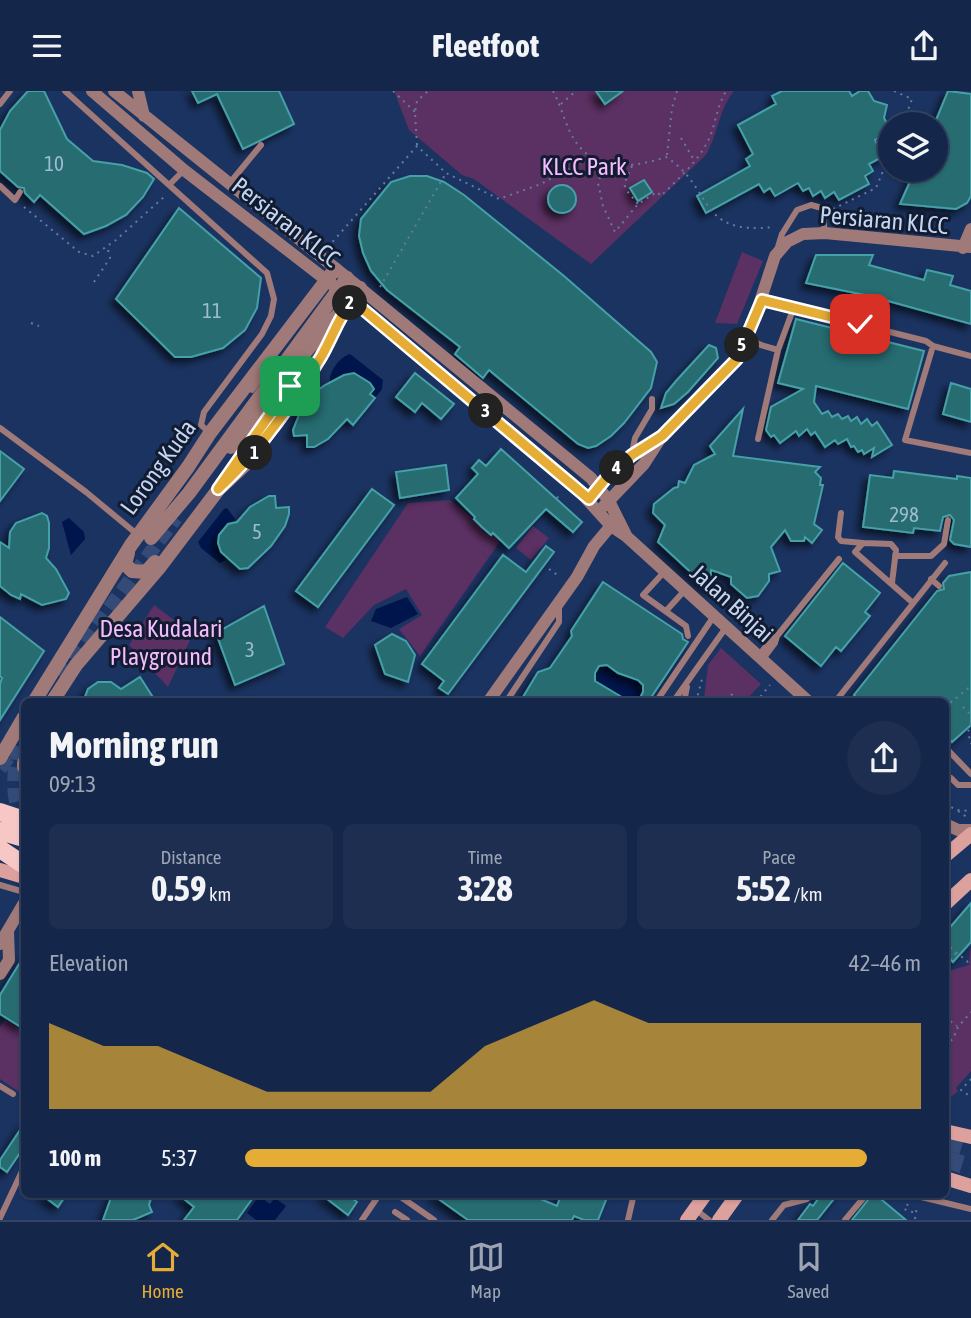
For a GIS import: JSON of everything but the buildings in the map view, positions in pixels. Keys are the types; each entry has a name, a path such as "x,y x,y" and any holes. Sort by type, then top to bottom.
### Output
{"main road":[{"path":"0,813 21,819"},
{"path":"0,831 21,837"},
{"path":"949,852 971,832"},
{"path":"0,849 21,863"},
{"path":"0,870 21,876"},
{"path":"949,900 971,880"},
{"path":"949,1132 971,1137"},
{"path":"949,1179 971,1186"},
{"path":"719,1220 735,1198"}],"street":[{"path":"92,91 116,95"},
{"path":"138,91 144,117"},
{"name":"Persiaran KLCC","path":"116,95 117,113 184,170 337,279 591,478 609,501 614,522"},
{"name":"Persiaran KLCC","path":"116,95 229,184 337,279"},
{"name":"Persiaran KLCC","path":"775,256 787,242 803,234 825,233 967,247 971,229"},
{"path":"600,511 644,464 662,436 737,359 762,300 775,256"},
{"path":"174,549 162,555 152,568 139,573 132,571 125,564 140,539 189,493 337,279"},
{"name":"Lorong Kuda","path":"37,698 210,433 337,279"},
{"name":"Persiaran KLCC","path":"356,294 589,499 626,536"},
{"name":"Lorong Kuda","path":"194,494 223,454 249,428 313,343 343,312 356,294"},
{"name":"Lorong Kuda","path":"55,698 76,665 174,549 218,489 248,462 321,356 343,312"},
{"path":"589,499 632,455 662,436"},
{"path":"491,698 577,577 594,546 614,522"},
{"name":"Jalan Binjai","path":"626,536 805,698"},
{"path":"0,758 21,722"},
{"path":"949,826 971,832"},
{"path":"0,944 21,909"},
{"path":"0,974 9,960 8,932"}],"lane":[{"path":"0,104 10,91"},
{"path":"65,91 267,273 274,299 271,316 262,334 204,412 201,425 210,433"},
{"path":"229,184 261,145"},
{"path":"171,187 184,170"},
{"path":"0,186 15,199 20,192"},
{"path":"775,256 782,234 797,210 811,205 821,208 825,233"},
{"path":"762,300 926,341 971,356"},
{"path":"758,439 778,350 794,307"},
{"path":"745,337 778,350"},
{"path":"933,345 905,440 971,453"},
{"path":"188,467 270,367"},
{"path":"218,489 290,386"},
{"path":"632,455 635,438 652,409 652,399"},
{"path":"0,428 86,492 140,539"},
{"path":"841,513 838,537 841,541 891,544 896,550 892,583"},
{"path":"895,556 931,556 944,544 948,520"},
{"path":"863,543 855,552 913,603"},
{"path":"761,657 771,640 839,559"},
{"path":"838,698 944,563"},
{"path":"665,571 643,595 688,628 688,636"},
{"path":"931,579 939,586"},
{"path":"666,611 686,589"},
{"path":"509,698 559,622 559,600"},
{"path":"658,698 672,672 715,614"},
{"path":"676,698 727,625"},
{"path":"513,665 532,662"},
{"path":"685,698 688,681"},
{"path":"949,751 971,775"},
{"path":"951,778 958,785 971,785"},
{"path":"0,885 21,891"},
{"path":"0,1086 13,1094"},
{"path":"2,1218 21,1174"},
{"path":"362,1220 377,1198"},
{"path":"402,1198 434,1220"},
{"path":"628,1220 634,1198"},
{"path":"772,1220 784,1205 808,1198"},
{"path":"845,1220 863,1198"},
{"path":"925,1198 971,1209"},
{"path":"698,1204 709,1220"},
{"path":"395,1212 407,1220"}],"path":[{"path":"393,91 415,112"},
{"path":"422,91 422,96"},
{"path":"428,91 417,101 417,146 446,173 499,199 541,184 591,157"},
{"path":"553,91 571,135 591,157 605,164 633,166 666,157"},
{"path":"559,105 576,91"},
{"path":"666,157 672,108 677,91"},
{"path":"605,164 598,183 603,206 615,232 638,204 657,192 661,196 686,172 711,135 717,108 725,91"},
{"path":"894,91 912,99 907,112"},
{"path":"905,96 907,91"},
{"path":"681,138 694,160"},
{"path":"328,247 417,146"},
{"path":"666,157 686,172 712,213 728,224 752,230 774,227"},
{"path":"633,166 625,184 627,191 638,204"},
{"path":"380,287 446,173"},
{"path":"821,208 835,209 876,188 878,182"},
{"path":"15,199 79,252 93,255 107,246 171,187"},
{"path":"94,282 110,258 107,246"},
{"path":"30,323 38,326"},
{"path":"549,569 564,580"},
{"path":"759,698 770,685"},
{"path":"949,704 971,686"},
{"path":"731,694 736,698"},
{"path":"963,707 971,715"},
{"path":"971,723 968,732 971,744"},
{"path":"949,806 971,819"},
{"path":"957,810 971,811"},
{"path":"949,946 968,963 971,961"},
{"path":"949,961 957,953"},
{"path":"949,1042 971,1012"},
{"path":"949,1020 958,1027"},
{"path":"971,1079 961,1090 971,1097"},
{"path":"912,1205 906,1203 904,1209 915,1213"},
{"path":"915,1219 918,1204"}],"green space":[{"name":"KLCC Park","path":"394,91 734,91 725,106 706,155 591,264 474,179 462,175 409,130"},
{"path":"742,252 763,261 737,324 715,323"},
{"path":"450,500 501,540 420,656 399,629 422,615 406,589 374,605 343,638 325,627 408,503"},
{"path":"533,526 549,538 531,560 516,548"},
{"name":"Desa Kudalari Playground","path":"154,605 193,634 168,687 129,645"},
{"path":"721,648 761,684 748,698 704,698 708,665"},
{"path":"971,945 971,1071 956,1088 958,1091 949,1099 949,971 969,965"},
{"path":"5,1019 21,1030 21,1093 0,1079 0,1027"}],"shaded area":[{"path":"350,354 383,380 382,389 375,398 370,393 370,383 354,374 330,382 336,365"},
{"path":"227,508 235,523 227,526 218,538 221,552 228,559 220,563 201,548 198,542"},
{"path":"69,518 84,532 85,539 71,555 62,522"},
{"path":"407,597 418,614 391,628 371,621 376,609"},
{"path":"607,665 643,685 640,698 624,698 596,681 595,673 599,666"},
{"path":"258,1198 270,1204 275,1198 286,1206 275,1220 256,1220 247,1213"}],"tunnel":[{"path":"61,677 72,658 176,518"},
{"path":"21,739 14,786 21,813"},
{"path":"0,769 15,748"},
{"path":"949,1141 971,1148"},
{"path":"949,1160 971,1167"}],"route":[{"path":"290,386 218,489 248,462 268,434 321,356 352,300 589,499 607,477 632,455 662,436 737,359 762,300 860,324"}]}
